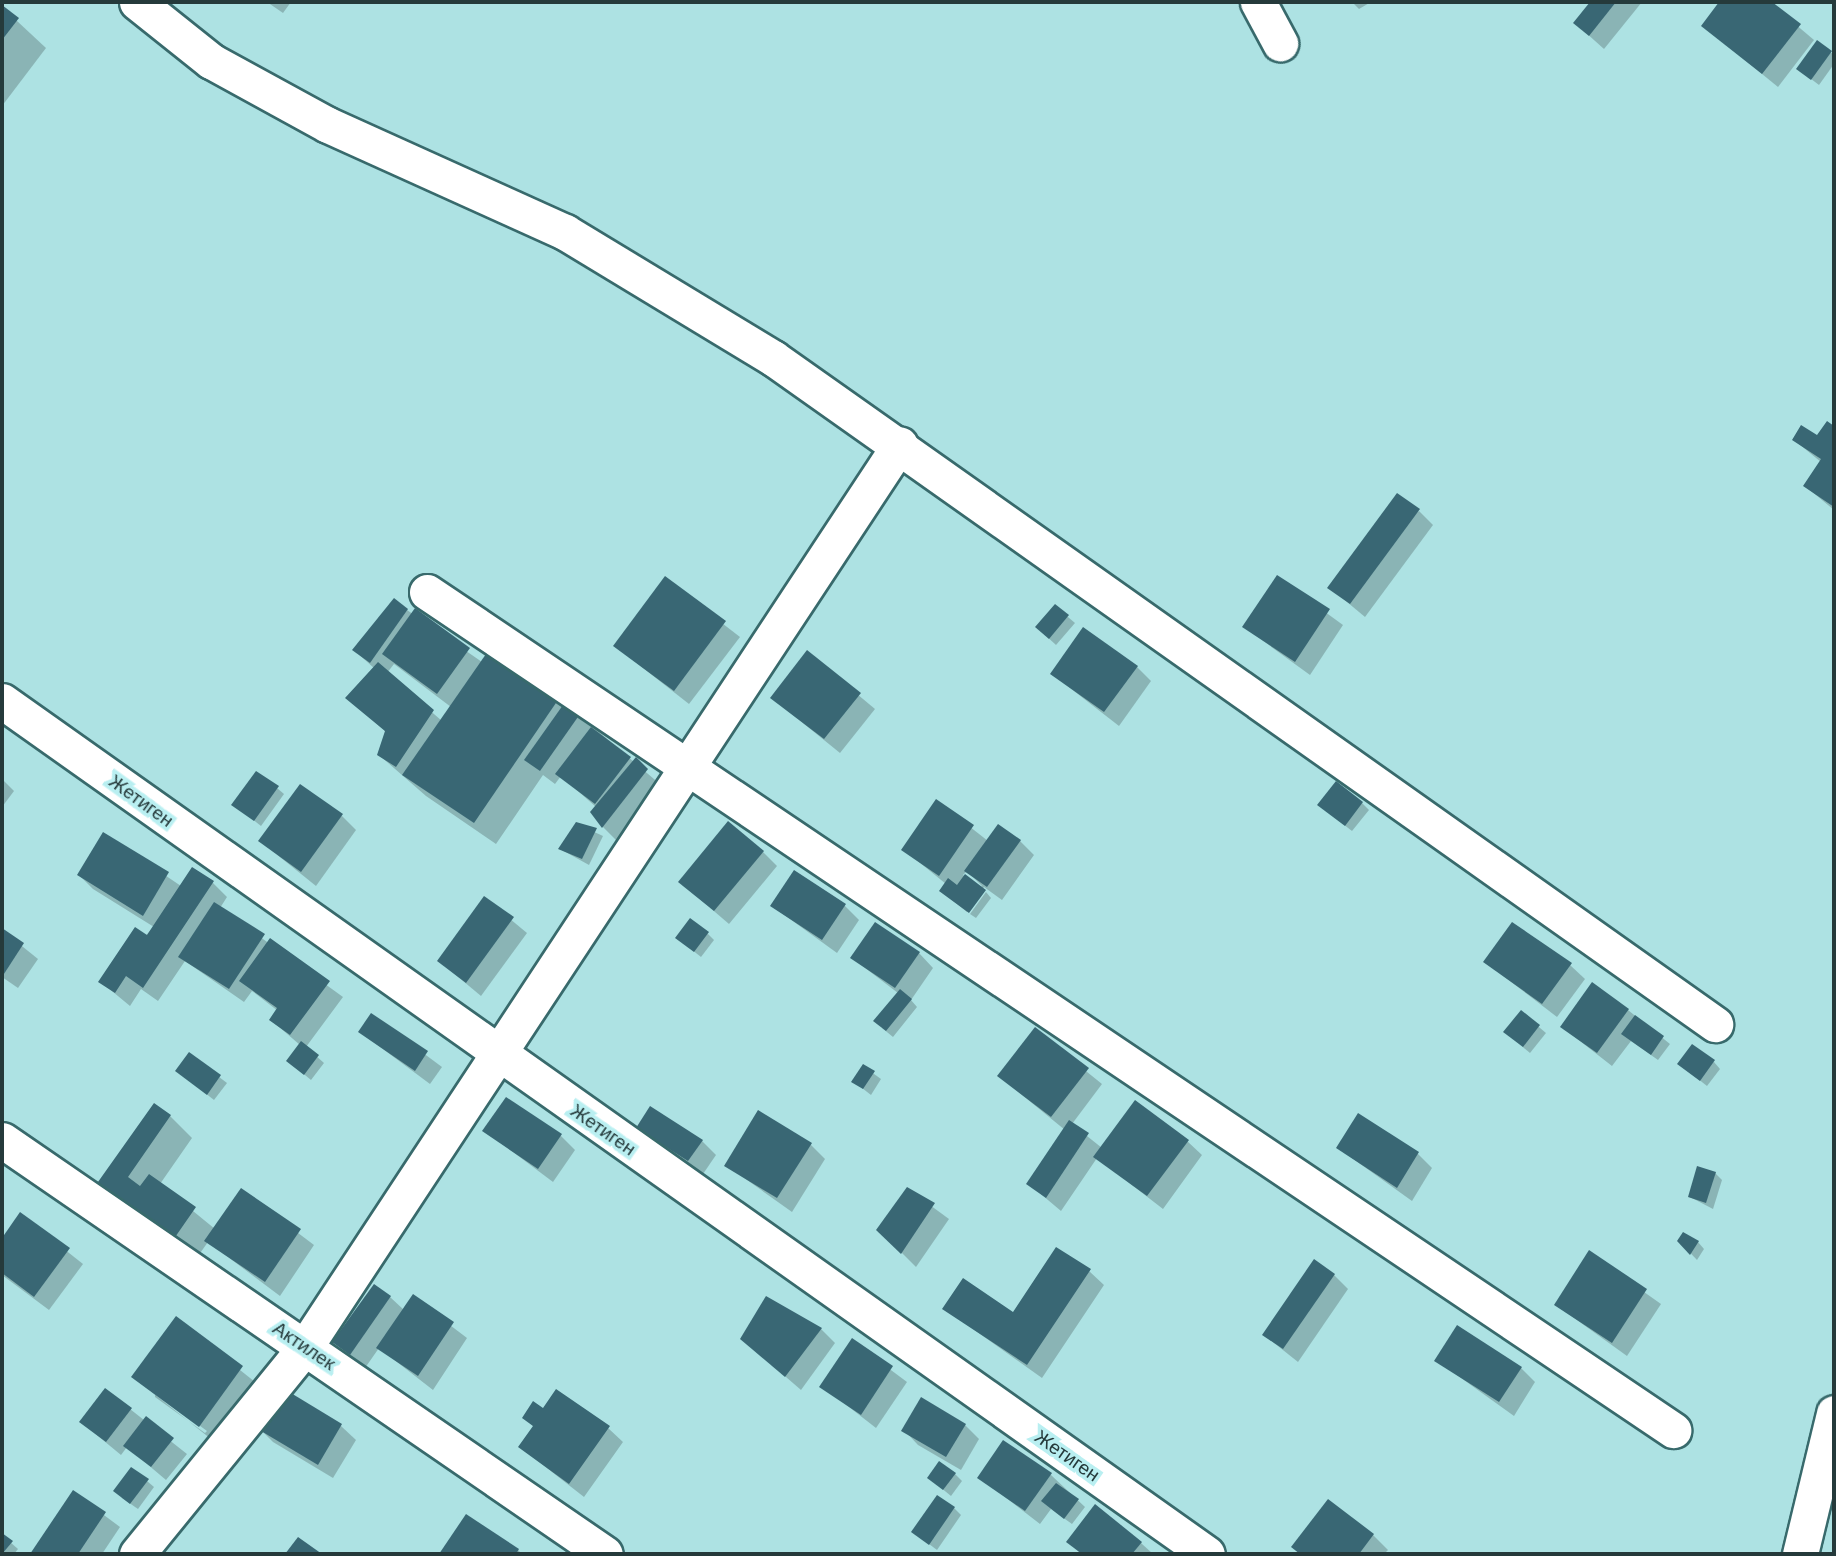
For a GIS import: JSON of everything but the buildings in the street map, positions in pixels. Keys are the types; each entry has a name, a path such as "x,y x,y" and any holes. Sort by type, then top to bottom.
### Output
{"street":[{"path":"1258,2 1280,43"},
{"path":"150,6 211,61 328,125 565,232 773,358 900,444 1715,1024"},
{"path":"137,1554 305,1347 900,444"},
{"path":"427,592 1673,1430"},
{"name":"Жетиген","path":"2,701 499,1056 1207,1554"},
{"name":"Актилек","path":"2,1140 605,1554"},
{"path":"1800,1554 1827,1493 1834,1413"}]}
